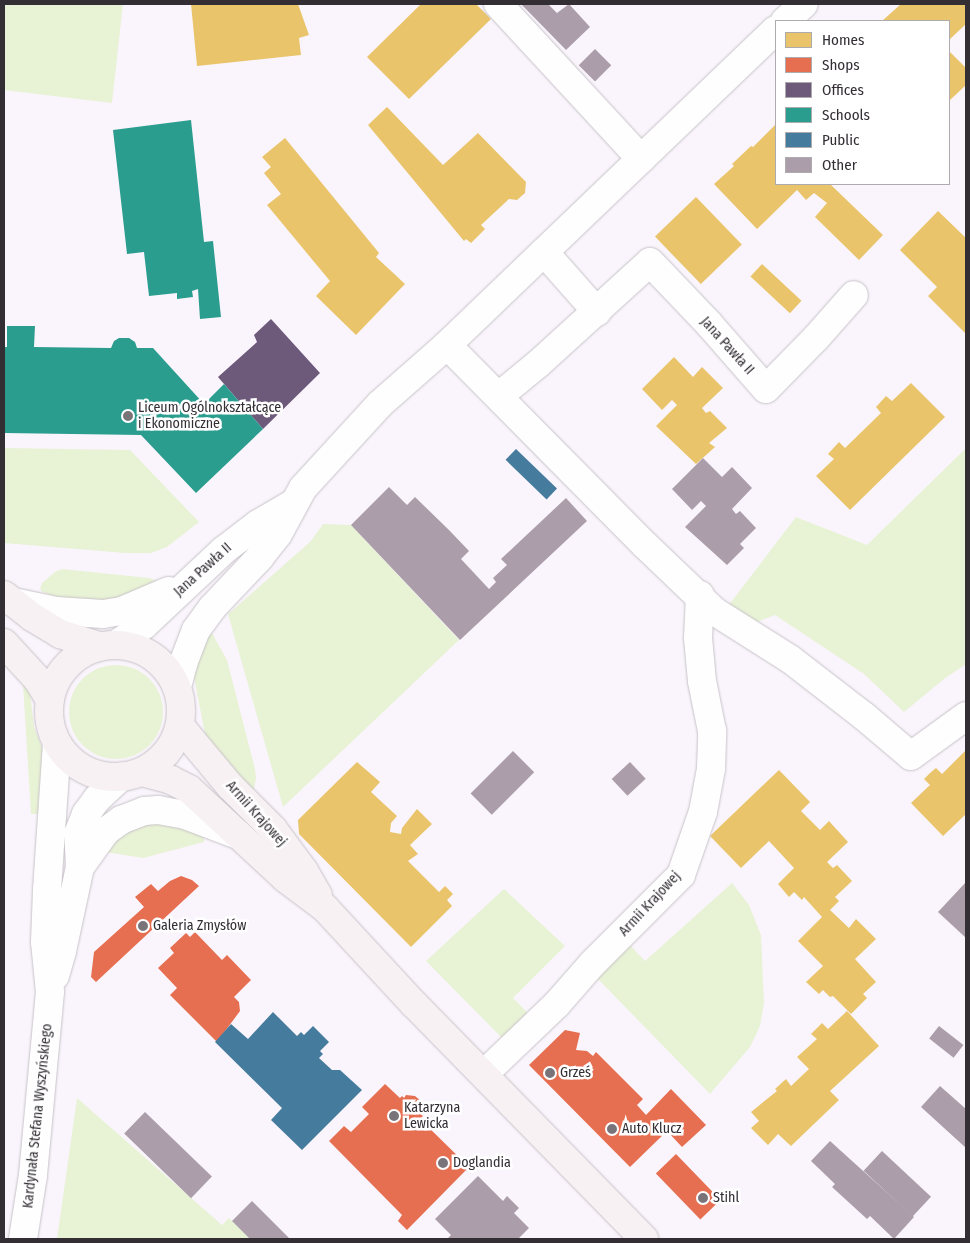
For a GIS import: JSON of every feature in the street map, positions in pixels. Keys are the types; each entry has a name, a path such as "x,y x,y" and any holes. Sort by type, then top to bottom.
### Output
{"main road":[{"path":"8,599 60,634 108,645 132,647 147,652 160,661 170,673 181,700 180,726 167,754 156,764 132,775 102,776 84,770 68,758 57,743 49,715 50,700 56,681 66,666 81,654 108,645"},
{"path":"4,643 38,680 50,700"},
{"name":"Armii Krajowej","path":"180,726 230,786 272,829 304,870 325,908"},
{"name":"Armii Krajowej","path":"132,775 170,780 189,789 285,878 325,908 414,1004 484,1074 641,1239"}],"street":[{"path":"498,4 641,159"},
{"path":"786,20 804,4"},
{"name":"Jana Pawła II","path":"177,687 184,661 196,630 212,608 278,534 303,488 380,404 447,345 775,31"},
{"path":"544,252 597,312"},
{"name":"Jana Pawła II","path":"499,396 597,312 650,262 709,324 766,389 816,338 854,295"},
{"path":"447,345 632,532 700,595 714,611 790,660 865,717 911,756 966,716"},
{"name":"Jana Pawła II","path":"108,645 144,625 188,581 258,524 296,502"},
{"path":"8,599 56,611 103,614 122,611 150,600 188,581"},
{"name":"Armii Krajowej","path":"484,1074 551,1010 681,875 703,812 711,769 712,731 702,682 698,638 700,595"},
{"name":"Kardynała Stefana Wyszyńskiego","path":"24,1239 35,1155 50,992 45,942 57,743"},
{"name":"Kardynała Stefana Wyszyńskiego","path":"50,992 62,951 80,867 78,834 86,814 97,799 132,775"},
{"path":"80,867 106,831 121,820 144,811 158,810 185,815 239,835"}],"green space":[{"path":"4,4 123,4 112,103 4,90"},
{"path":"4,448 130,450 199,522 167,547 151,553 125,553 4,543"},
{"path":"966,448 966,664 944,679 904,712 864,674 775,615 754,623 728,606 796,517 867,545"},
{"path":"323,524 351,525 459,640 283,807 228,614 310,542"},
{"path":"62,569 149,578 157,581 126,597 101,603 60,598 43,592 40,589 42,583 55,572"},
{"path":"209,628 227,660 255,769 256,778 253,794 212,747 205,734 193,672"},
{"path":"116,665 134,668 149,679 160,694 163,712 160,730 149,745 134,756 116,759 98,756 83,745 72,730 69,712 72,694 83,679 98,668"},
{"path":"23,685 30,693 34,727 47,760 42,814 31,814"},
{"path":"153,821 192,830 204,838 204,842 143,858 105,852 121,834"},
{"path":"732,883 749,905 761,935 764,1003 760,1026 750,1047 710,1094 597,978 628,943 645,961"},
{"path":"504,889 565,946 513,998 530,1015 506,1042 426,961"},
{"path":"77,1098 222,1225 229,1218 250,1239 57,1239"}],"building: Homes":[{"path":"191,4 298,4 309,35 299,38 301,55 197,66"},
{"path":"421,4 476,4 491,19 409,99 367,57"},
{"path":"901,4 966,4 966,24 950,39 950,20 883,20"},
{"path":"950,52 966,68 966,85 950,100"},
{"path":"387,107 443,165 478,133 526,182 525,193 517,200 509,199 481,225 485,229 471,243 466,239 464,241 368,125"},
{"path":"775,125 775,185 831,185 883,235 859,260 815,217 827,203 814,193 806,200 797,190 757,229 714,184 734,166 732,164 751,146 753,147"},
{"path":"285,138 379,253 376,257 405,284 356,335 316,296 330,281 267,205 281,194 264,173 271,167 262,157"},
{"path":"696,197 742,244 701,284 655,237"},
{"path":"938,211 966,238 966,334 928,296 937,287 900,250"},
{"path":"762,264 801,301 790,313 750,276"},
{"path":"674,357 693,377 702,367 723,388 702,408 706,413 710,411 727,428 709,443 715,447 696,464 656,426 677,405 672,400 662,410 642,389"},
{"path":"911,383 945,417 850,510 816,476 834,459 828,454 839,442 845,448 881,413 876,407 886,396 892,401"},
{"path":"966,750 966,814 943,836 911,803 930,785 924,779 930,773 936,768 942,774"},
{"path":"357,762 380,782 371,792 397,816 391,823 390,832 401,834 402,828 417,809 432,824 410,845 418,854 408,861 439,892 445,886 453,894 447,900 452,906 411,947 299,834 298,820"},
{"path":"779,770 810,802 801,811 820,830 829,821 848,842 827,862 833,868 837,865 852,881 835,897 839,901 830,910 849,928 856,919 876,939 855,959 876,982 863,994 867,998 851,1014 833,996 830,997 823,990 819,994 806,982 823,966 798,941 822,917 804,897 802,900 794,892 789,897 778,884 794,868 769,841 741,868 710,836"},
{"path":"847,1011 879,1046 830,1091 839,1100 791,1146 778,1134 768,1145 751,1128 759,1121 751,1112 777,1091 775,1089 786,1079 791,1086 809,1069 797,1057 817,1039 811,1034 822,1023 828,1029"}],"building: Shops":[{"path":"181,876 192,880 199,886 96,982 91,977 94,952 144,907 135,897 151,884 158,891 170,881"},
{"path":"195,932 222,960 227,955 251,980 234,997 239,1002 240,1011 217,1042 170,995 177,988 158,968 174,953 170,948 186,933 190,937"},
{"path":"565,1030 580,1033 576,1050 587,1051 593,1056 596,1052 643,1099 637,1105 646,1115 671,1089 706,1125 682,1147 667,1131 630,1167 529,1065"},
{"path":"385,1084 400,1098 402,1096 404,1098 406,1095 415,1096 422,1102 423,1112 420,1114 423,1116 420,1119 469,1167 407,1230 398,1221 402,1215 329,1141 344,1126 351,1132 369,1114 362,1107"},
{"path":"676,1154 720,1200 700,1219 656,1173"}],"building: Offices":[{"path":"271,319 320,373 263,429 218,377 257,342 254,335"}],"building: Schools":[{"path":"191,120 204,242 213,241 221,317 200,319 198,289 192,291 193,297 177,299 177,293 149,296 144,252 127,254 113,130"},
{"name":"Liceum Ogólnokształcące i Ekonomiczne","path":"7,326 35,326 34,347 111,348 114,341 119,338 129,338 135,342 137,348 153,348 204,404 224,384 263,429 196,493 141,435 4,433 4,347 7,347"}],"building: Public":[{"path":"516,449 557,489 547,499 506,460"},
{"path":"273,1012 297,1036 301,1032 304,1035 313,1026 329,1042 320,1051 323,1054 319,1058 332,1070 340,1070 362,1090 302,1150 271,1120 282,1108 215,1042 231,1024 248,1039"}],"building: Other":[{"path":"521,4 548,4 557,13 569,4 590,27 566,50"},
{"path":"595,49 611,65 595,82 579,65"},
{"path":"703,458 722,477 732,467 752,488 732,509 736,514 740,511 756,528 740,544 744,548 727,565 685,527 706,506 701,501 692,510 672,489"},
{"path":"389,487 407,505 415,497 449,530 469,551 461,559 489,589 496,582 493,578 507,565 501,559 566,498 587,521 460,640 351,525"},
{"path":"513,751 534,772 492,815 471,793"},
{"path":"630,762 646,779 627,796 612,779"},
{"path":"966,882 966,938 938,912"},
{"path":"939,1026 963,1045 954,1058 929,1039"},
{"path":"940,1086 966,1109 966,1148 921,1107"},
{"path":"145,1112 212,1177 191,1198 124,1134"},
{"path":"830,1141 914,1217 894,1239 870,1216 867,1219 832,1187 835,1184 811,1161"},
{"path":"882,1151 931,1197 913,1216 864,1171"},
{"path":"478,1176 503,1201 507,1196 519,1208 514,1213 529,1228 518,1239 447,1239 451,1235 435,1219"},
{"path":"252,1201 290,1239 250,1239 232,1221"}],"place":[{"name":"Liceum Ogólnokształcące i Ekonomiczne","path":"128,416"},
{"name":"Galeria Zmysłów","path":"143,926"},
{"name":"Grześ","path":"550,1073"},
{"name":"Katarzyna Lewicka","path":"394,1116"},
{"name":"Auto Klucz","path":"612,1129"},
{"name":"Doglandia","path":"443,1163"},
{"name":"Stihl","path":"703,1198"}]}
